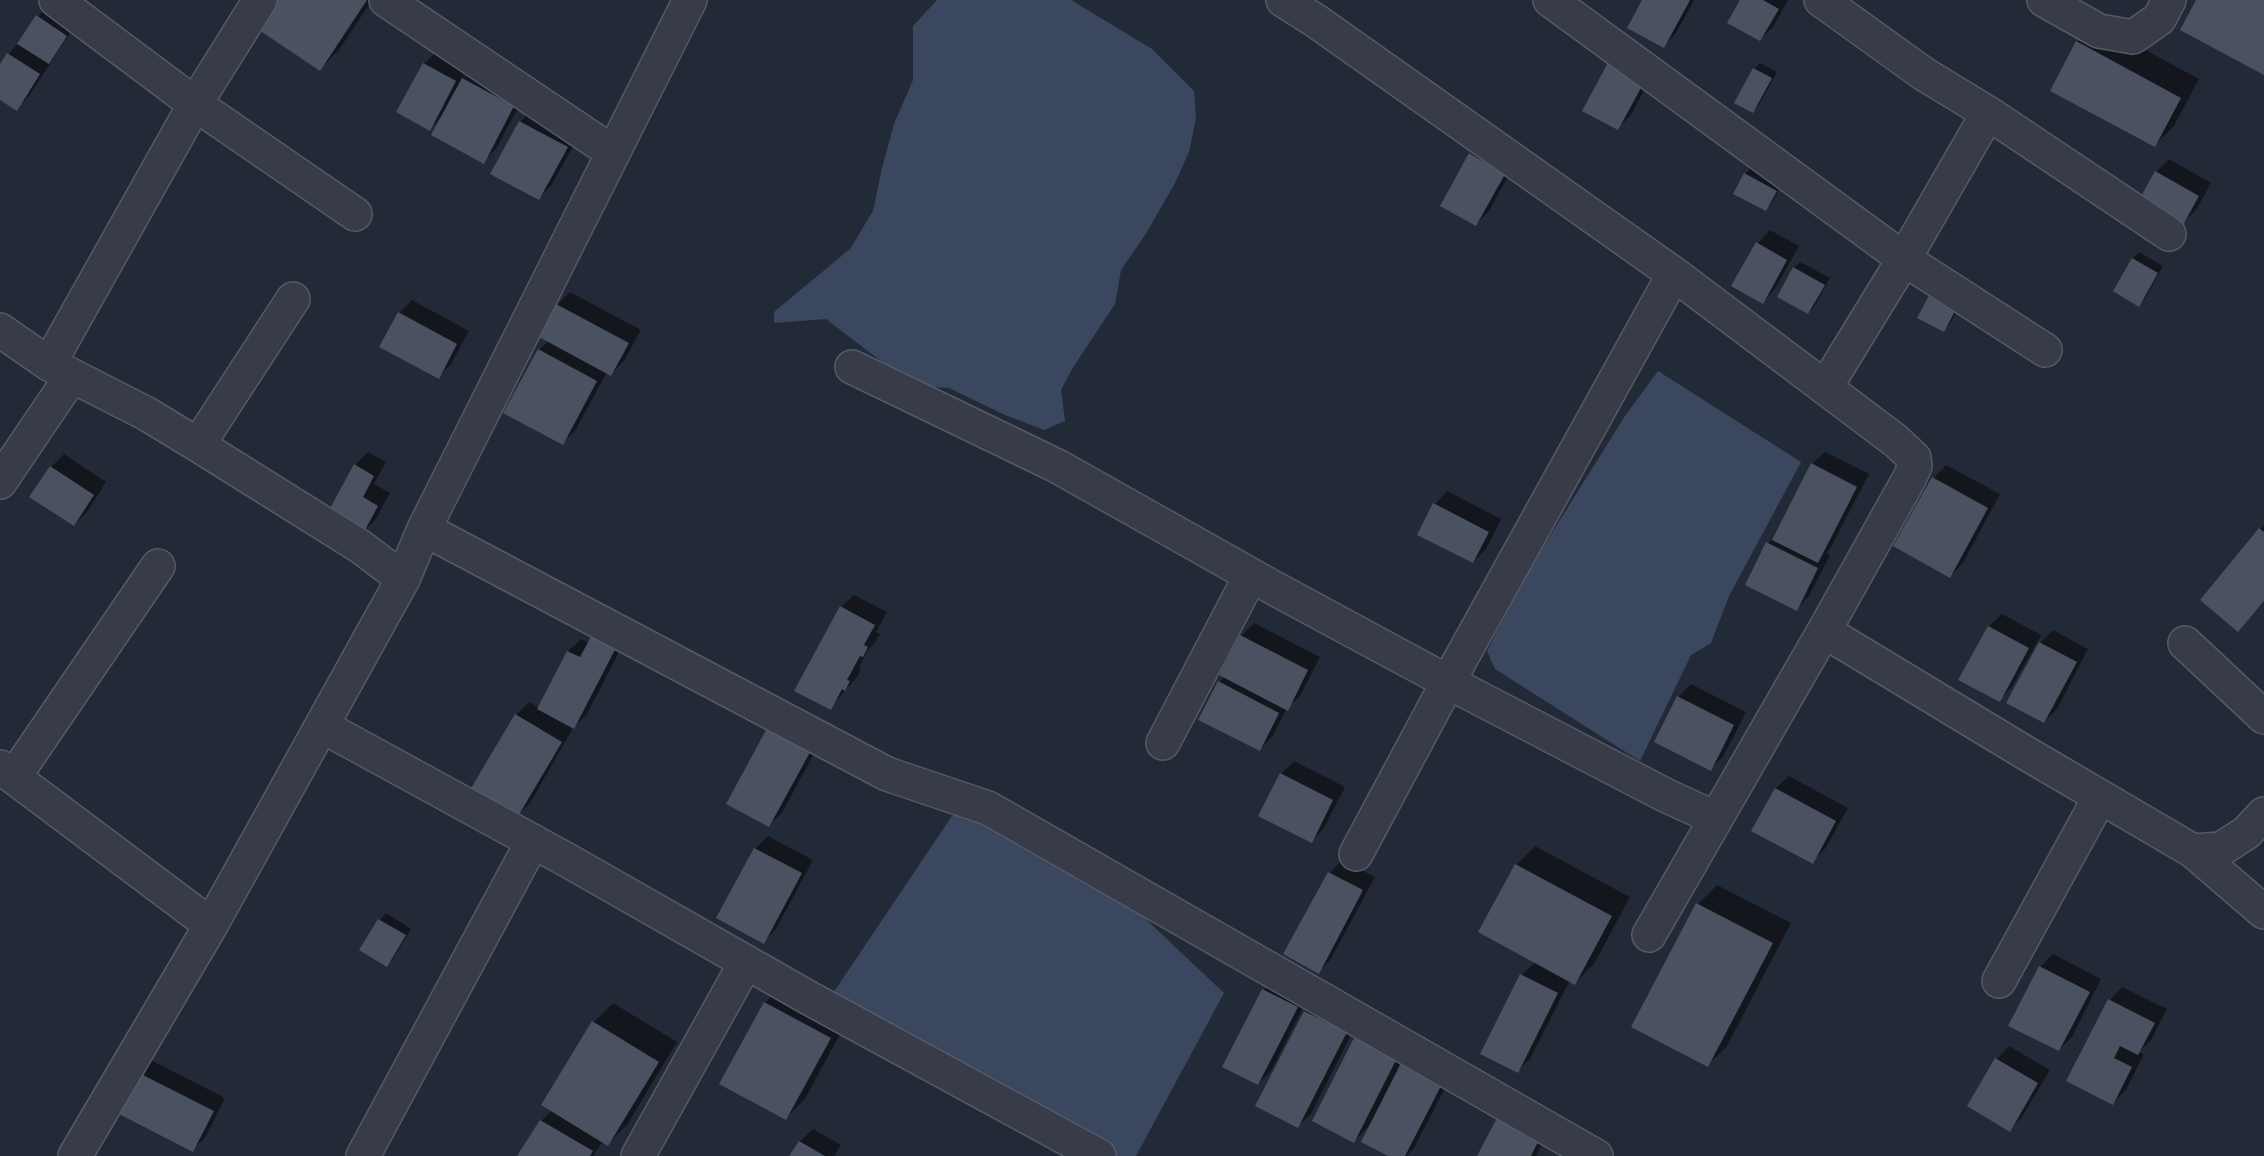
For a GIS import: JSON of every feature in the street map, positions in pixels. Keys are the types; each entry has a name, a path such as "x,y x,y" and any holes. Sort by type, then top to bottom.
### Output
{"street":[{"path":"56,0 195,104 355,214"},
{"path":"0,482 60,370 195,104 260,0"},
{"path":"386,0 612,152"},
{"path":"75,1156 211,926 403,579 424,529 690,0"},
{"path":"1283,0 1323,11 1896,441 1914,458 1915,466 1824,631 1649,935"},
{"path":"1550,0 1904,259 2045,350"},
{"path":"1821,0 1924,74 1988,113 2169,234"},
{"path":"2044,0 2099,31 2133,37 2159,19 2169,0"},
{"path":"1825,388 1904,259 1988,113"},
{"path":"1356,854 1448,682 1674,274"},
{"path":"198,445 293,299"},
{"path":"0,330 60,370 147,414 198,445 361,547 403,579"},
{"path":"852,367 1057,466 1448,682 1665,795 1715,818"},
{"path":"424,529 887,774 988,808 1596,1156"},
{"path":"158,566 7,772 211,926"},
{"path":"1162,742 1251,575"},
{"path":"1824,631 2193,851 2264,912"},
{"path":"2185,643 2264,717"},
{"path":"322,726 1099,1156"},
{"path":"1999,981 2100,797"},
{"path":"2193,851 2221,849 2246,833 2264,814"},
{"path":"363,1156 533,841"},
{"path":"638,1156 746,962"}],"water":[{"path":"937,0 1071,0 1152,49 1194,91 1196,119 1189,152 1174,185 1145,235 1121,270 1115,304 1072,369 1061,390 1065,421 1044,430 1005,415 949,388 919,386 877,358 826,319 774,323 774,312 850,249 873,211 894,124 913,80 913,26"},
{"path":"1658,371 1801,462 1729,596 1711,643 1691,655 1640,761 1495,669 1487,651 1533,563 1625,416"},
{"path":"956,810 1098,874 1224,993 1136,1156 1098,1156 823,1008"}],"building":[{"path":"270,0 367,0 320,71 253,26"},
{"path":"1642,0 1690,0 1664,48 1627,28"},
{"path":"1740,0 1763,0 1779,9 1760,41 1727,23"},
{"path":"2196,0 2264,0 2264,75 2180,30"},
{"path":"36,15 67,36 49,64 17,44"},
{"path":"2076,41 2181,98 2155,147 2050,91"},
{"path":"7,53 40,74 17,111 0,100 0,64"},
{"path":"1611,57 1647,77 1618,130 1582,111"},
{"path":"423,63 456,81 430,131 396,112"},
{"path":"1753,68 1772,78 1753,113 1734,103"},
{"path":"462,78 514,106 484,164 431,135"},
{"path":"519,121 568,147 539,200 490,174"},
{"path":"1469,153 1505,174 1476,226 1440,206"},
{"path":"2155,171 2199,196 2183,225 2139,200"},
{"path":"1744,173 1777,191 1766,211 1733,194"},
{"path":"1756,242 1787,260 1763,304 1731,286"},
{"path":"2132,258 2158,273 2139,307 2113,291"},
{"path":"1793,267 1825,285 1808,314 1777,297"},
{"path":"1934,286 1961,300 1944,332 1917,318"},
{"path":"556,304 629,343 611,376 539,337"},
{"path":"398,312 457,344 439,379 379,347"},
{"path":"538,349 597,381 563,445 503,413"},
{"path":"1811,463 1857,487 1818,563 1772,540"},
{"path":"354,464 374,476 363,497 378,506 363,534 327,514"},
{"path":"50,466 94,495 74,526 29,497"},
{"path":"1932,477 1988,508 1950,578 1893,546"},
{"path":"1433,503 1489,532 1473,563 1417,535"},
{"path":"2259,528 2264,532 2264,601 2238,632 2200,600"},
{"path":"1766,542 1818,568 1797,611 1745,585"},
{"path":"840,606 875,625 864,645 868,647 863,657 860,656 847,680 850,681 845,691 842,689 831,710 794,691"},
{"path":"597,626 621,638 574,729 537,709 567,651 580,657"},
{"path":"1988,626 2029,648 2000,702 1958,680"},
{"path":"1240,635 1308,670 1288,711 1219,675"},
{"path":"2039,642 2077,662 2044,723 2006,703"},
{"path":"1218,681 1279,713 1260,751 1198,720"},
{"path":"1677,696 1734,725 1711,771 1654,742"},
{"path":"515,714 562,742 517,818 470,790"},
{"path":"771,721 814,745 769,827 726,804"},
{"path":"1280,773 1333,800 1312,843 1258,816"},
{"path":"1775,788 1836,821 1813,864 1751,831"},
{"path":"754,848 802,873 764,944 716,918"},
{"path":"1515,864 1612,916 1575,985 1478,932"},
{"path":"1328,872 1363,890 1319,974 1283,954"},
{"path":"1696,903 1773,943 1708,1067 1631,1027"},
{"path":"378,919 406,935 387,967 359,950"},
{"path":"2039,966 2090,992 2059,1051 2008,1026"},
{"path":"1520,974 1558,993 1518,1073 1480,1054"},
{"path":"1262,989 1298,1007 1258,1085 1222,1067"},
{"path":"2108,999 2155,1023 2138,1055 2120,1046 2114,1058 2132,1067 2113,1105 2066,1081"},
{"path":"764,1002 831,1038 786,1120 719,1084"},
{"path":"1304,1011 1347,1032 1298,1128 1255,1106"},
{"path":"592,1021 659,1062 608,1146 541,1105"},
{"path":"1354,1038 1396,1060 1354,1143 1312,1121"},
{"path":"1995,1058 2038,1083 2010,1132 1967,1106"},
{"path":"1402,1061 1443,1082 1405,1156 1388,1156 1361,1142"},
{"path":"137,1072 214,1111 193,1152 117,1113"},
{"path":"1498,1116 1540,1138 1531,1156 1477,1156"},
{"path":"540,1120 593,1151 590,1156 517,1156"},
{"path":"799,1141 825,1156 789,1156"}]}
